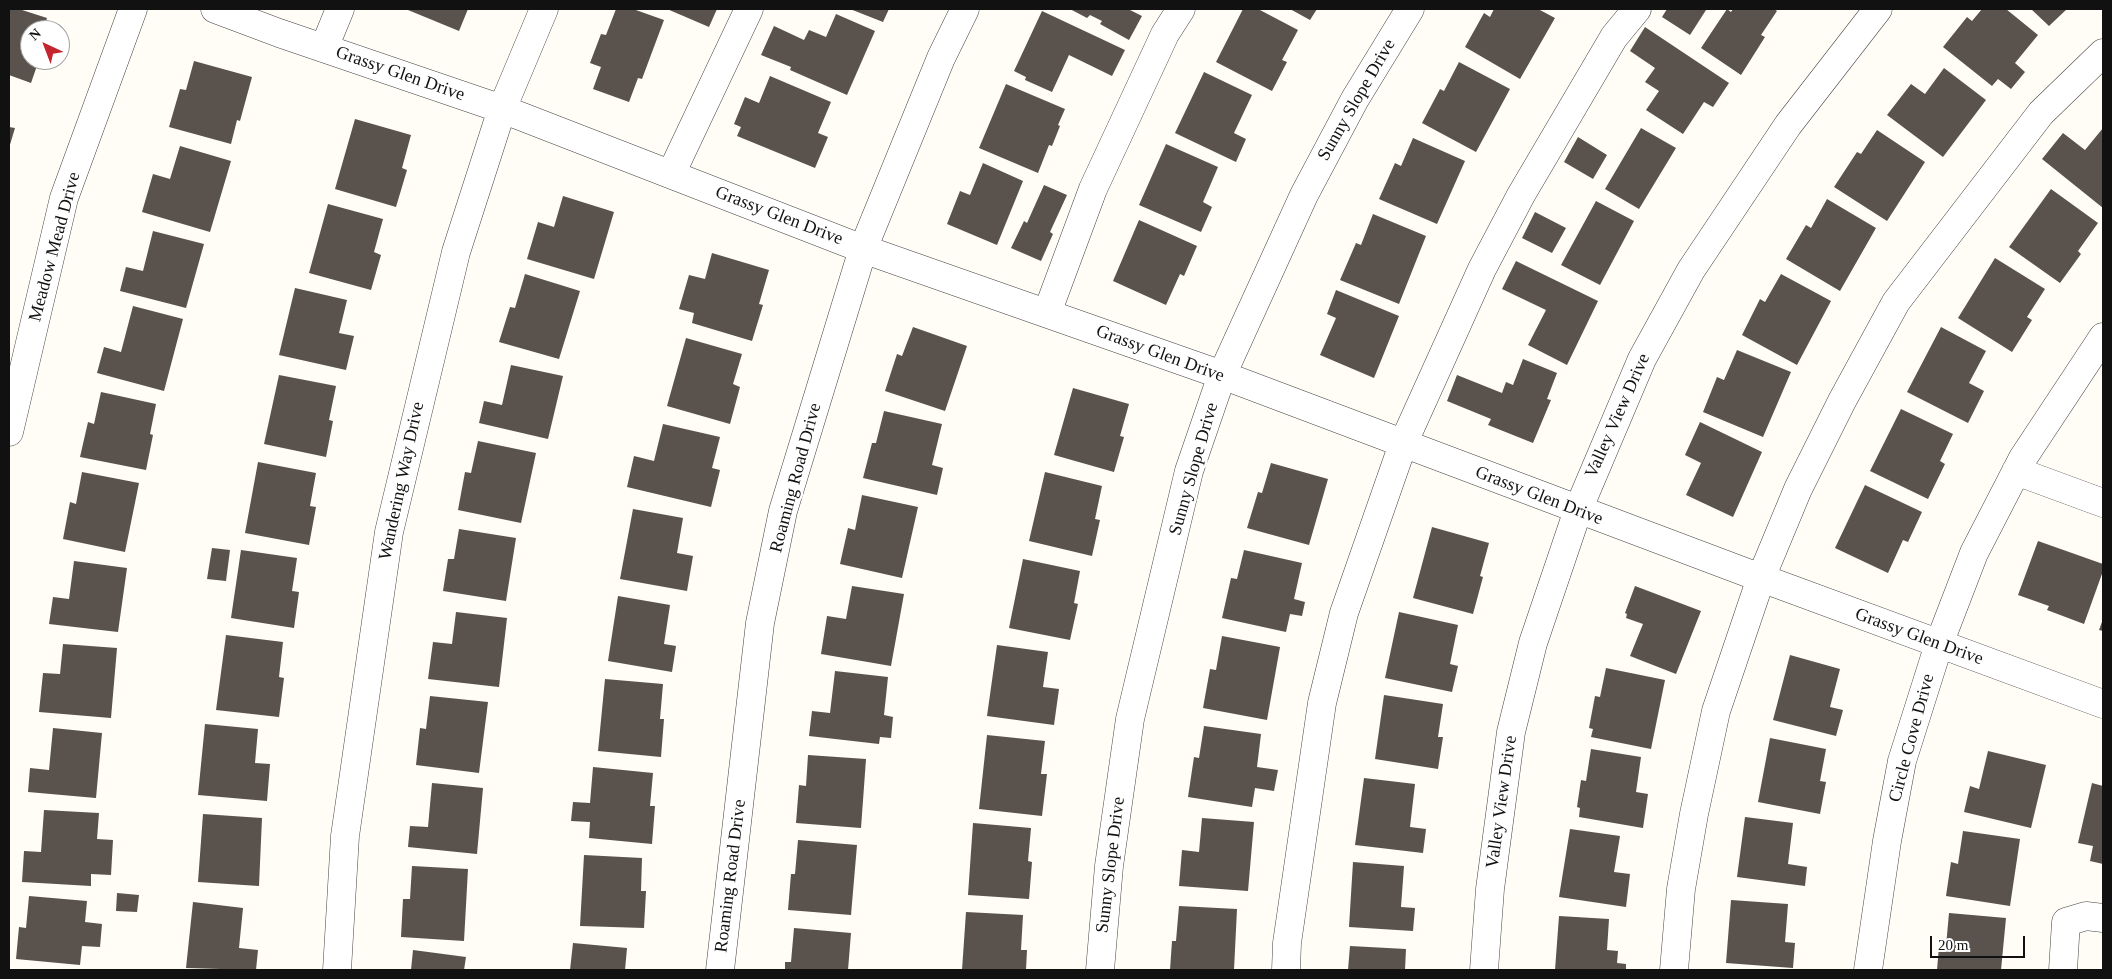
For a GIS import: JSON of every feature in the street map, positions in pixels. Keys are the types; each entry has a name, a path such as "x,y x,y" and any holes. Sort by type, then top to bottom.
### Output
{"street":[{"name":"Meadow Mead Drive","path":"9,432 64,198 133,9"},
{"name":"Grassy Glen Drive","path":"215,9 502,109 863,249 1222,375 1578,510 2103,704"},
{"path":"324,48 340,9"},
{"name":"Wandering Way Drive","path":"337,970 344,836 388,532 456,252 502,109 544,9"},
{"path":"671,174 749,9"},
{"name":"Roaming Road Drive","path":"720,970 760,623 783,511 863,249 941,58 965,9"},
{"path":"1047,313 1093,190 1165,34 1180,9"},
{"name":"Sunny Slope Drive","path":"1100,970 1110,866 1130,718 1189,472 1222,375 1304,195 1355,99 1410,9"},
{"path":"1286,970 1287,943 1322,703 1344,613 1403,444 1482,269 1521,194 1614,37 1637,9"},
{"name":"Valley View Drive","path":"1484,970 1490,889 1511,732 1533,643 1578,510 1642,359 1691,270 1788,125 1878,9"},
{"path":"1674,970 1681,888 1694,814 1716,711 1761,578 1798,489 1842,401 1896,302 2041,113 2103,53"},
{"name":"Circle Cove Drive","path":"1868,970 1886,841 1902,761 1939,644 1974,552 2016,471 2103,337"},
{"path":"2016,471 2103,503"},
{"path":"2063,970 2066,922 2086,916 2103,918"}],"building":[{"path":"9,9 19,9 47,18 46,20 20,20 20,70 36,70 31,83 9,75"},
{"path":"408,9 468,9 459,31"},
{"path":"616,9 633,9 664,20 642,79 638,78 629,102 593,89 601,67 590,63 601,34 606,35"},
{"path":"667,9 717,9 709,27"},
{"path":"850,9 889,9 883,22"},
{"path":"1070,9 1128,9 1142,16 1129,40 1100,24 1102,21 1090,15 1087,18"},
{"path":"1243,9 1258,9 1298,30 1282,60 1287,62 1272,91 1216,62"},
{"path":"1290,9 1317,9 1310,20"},
{"path":"1494,9 1538,9 1555,18 1520,79 1465,47 1484,13 1490,17"},
{"path":"1667,9 1706,10 1690,35 1662,17"},
{"path":"1727,9 1731,12 1733,9 1774,9 1777,11 1761,35 1765,37 1741,75 1701,48"},
{"path":"1982,9 2006,9 2038,35 2015,63 2025,72 2011,89 1998,79 1992,86 1943,47 1967,17 1972,21"},
{"path":"2031,9 2067,9 2049,26"},
{"path":"1042,11 1125,50 1112,76 1069,55 1052,92 1025,80 1026,77 1014,71"},
{"path":"836,14 875,31 847,95 790,70 791,67 761,55 774,26 804,40 809,30 826,37"},
{"path":"1645,27 1729,83 1713,107 1704,102 1683,134 1646,110 1659,91 1645,82 1655,68 1630,51"},
{"path":"194,61 252,77 240,121 237,120 231,144 169,127 180,89 186,90"},
{"path":"1459,62 1510,89 1476,152 1422,123 1440,89 1444,91"},
{"path":"1944,68 1986,100 1943,157 1887,115 1911,84 1925,94"},
{"path":"1204,72 1252,95 1234,133 1246,139 1236,162 1175,133"},
{"path":"770,76 831,102 818,133 828,137 815,168 737,136 741,127 734,124 745,97 759,103"},
{"path":"1006,84 1065,109 1052,146 1049,145 1038,173 979,148"},
{"path":"355,119 411,135 402,168 407,170 396,207 335,189"},
{"path":"9,127 15,128 9,148"},
{"path":"1641,128 1676,148 1639,209 1605,189"},
{"path":"2103,128 2103,208 2042,159 2063,133 2085,150"},
{"path":"1877,130 1925,162 1887,221 1834,187 1857,152 1861,154"},
{"path":"1578,137 1607,155 1593,179 1564,162"},
{"path":"1413,138 1465,161 1437,224 1379,199 1395,163 1401,166"},
{"path":"1166,144 1218,167 1203,202 1212,207 1201,232 1139,205"},
{"path":"180,146 231,161 210,232 142,212 153,174 170,179"},
{"path":"983,163 1023,181 997,245 947,224 960,191 970,195"},
{"path":"1044,185 1067,195 1050,232 1053,234 1041,261 1011,248 1024,221 1027,223"},
{"path":"2051,189 2098,223 2078,251 2081,254 2060,283 2009,247"},
{"path":"563,196 614,212 594,279 527,259 538,222 554,227"},
{"path":"1827,199 1876,228 1840,291 1786,259 1806,225 1811,228"},
{"path":"1596,201 1634,221 1600,285 1561,265"},
{"path":"328,204 383,219 374,252 381,255 371,290 309,273"},
{"path":"1535,212 1566,228 1552,253 1522,238"},
{"path":"1373,214 1426,236 1399,304 1340,280 1356,243 1361,245"},
{"path":"1139,220 1197,246 1184,276 1180,274 1166,305 1113,281"},
{"path":"153,231 204,244 186,308 120,291 126,267 143,271"},
{"path":"712,253 769,270 759,304 763,305 752,341 692,323 694,313 679,309 689,275 705,279"},
{"path":"1995,258 2045,289 2027,317 2032,320 2012,352 1958,318"},
{"path":"1516,261 1598,301 1567,365 1528,345 1546,310 1502,289"},
{"path":"525,274 580,291 559,359 499,342 510,307 515,308"},
{"path":"1781,274 1831,301 1797,365 1742,335 1760,299 1765,302"},
{"path":"295,288 347,300 339,333 354,336 346,370 279,355"},
{"path":"1336,290 1399,316 1374,378 1320,355 1336,318 1327,314"},
{"path":"133,306 183,319 164,391 97,373 104,347 121,352"},
{"path":"913,327 967,346 945,411 885,391 897,354 902,356"},
{"path":"1941,327 1986,351 1969,383 1984,391 1968,423 1907,392"},
{"path":"686,338 742,354 733,384 740,387 730,424 667,406"},
{"path":"1737,350 1791,372 1763,437 1703,412 1717,377 1724,380"},
{"path":"1523,359 1557,373 1547,399 1551,400 1533,443 1488,425 1491,419 1447,401 1457,375 1502,393 1506,382 1513,385"},
{"path":"511,365 563,376 548,439 479,423 484,401 502,405"},
{"path":"279,375 336,386 329,420 333,421 326,457 264,444"},
{"path":"1073,388 1129,404 1120,436 1124,437 1114,472 1054,455"},
{"path":"101,392 156,404 150,434 153,435 146,470 80,457 88,422 94,424"},
{"path":"1901,409 1953,434 1940,461 1945,464 1928,499 1870,471"},
{"path":"884,411 942,424 932,465 943,468 937,495 863,478 872,443 876,443"},
{"path":"1700,422 1762,452 1733,517 1686,495 1701,463 1685,455"},
{"path":"663,424 720,437 712,468 720,470 711,507 627,487 634,456 654,461"},
{"path":"478,441 536,453 521,523 458,510 465,472 471,473"},
{"path":"258,462 316,473 310,506 316,507 309,545 245,533"},
{"path":"1271,463 1328,479 1309,545 1247,528 1258,492 1262,493"},
{"path":"82,472 139,483 125,552 63,539 70,502 76,504"},
{"path":"1045,472 1102,486 1095,519 1100,520 1092,556 1029,541"},
{"path":"1865,485 1922,512 1908,542 1903,540 1888,573 1835,548"},
{"path":"862,495 918,507 902,578 840,564 848,528 855,530"},
{"path":"633,509 683,518 677,553 693,556 687,591 620,579"},
{"path":"1432,527 1489,543 1480,576 1483,577 1473,614 1413,598"},
{"path":"459,529 516,538 506,601 443,591 448,559 454,559"},
{"path":"2038,541 2103,564 2103,571 2084,624 2047,610 2049,606 2018,595"},
{"path":"212,548 230,550 226,581 207,579"},
{"path":"241,550 297,558 292,591 299,592 294,628 231,618"},
{"path":"1244,550 1302,563 1294,599 1305,602 1302,616 1290,614 1286,632 1222,618 1231,578 1237,579"},
{"path":"1023,559 1080,571 1074,603 1078,604 1070,640 1009,628"},
{"path":"74,561 127,568 118,632 49,624 53,597 69,599"},
{"path":"852,586 904,594 891,666 821,654 827,616 846,619"},
{"path":"1635,586 1701,611 1676,674 1630,656 1643,624 1626,618 1627,614 1625,613"},
{"path":"618,596 670,605 664,644 676,646 672,672 608,661"},
{"path":"456,612 507,618 499,687 428,679 433,642 452,644"},
{"path":"1399,612 1458,625 1450,664 1458,666 1452,692 1385,678"},
{"path":"2103,619 2103,631 2099,630"},
{"path":"226,635 283,642 279,677 284,678 279,717 216,710"},
{"path":"1222,636 1280,647 1267,720 1203,708 1210,669 1216,670"},
{"path":"63,644 117,648 111,718 39,712 43,673 60,674"},
{"path":"997,645 1048,652 1043,687 1059,689 1054,725 987,716"},
{"path":"1790,655 1840,669 1830,707 1843,710 1836,736 1773,720"},
{"path":"1606,668 1665,680 1651,749 1591,737 1593,729 1589,728 1595,696 1600,697"},
{"path":"835,671 888,677 884,715 893,717 891,738 880,737 879,744 809,736 812,711 830,713"},
{"path":"605,679 663,684 660,719 664,719 661,757 598,751"},
{"path":"1384,695 1443,704 1438,737 1443,737 1438,769 1375,759"},
{"path":"430,696 488,702 479,773 416,765 420,728 426,729"},
{"path":"205,724 258,729 255,763 270,764 267,801 198,795"},
{"path":"1204,726 1261,734 1257,767 1278,770 1274,791 1255,788 1252,807 1188,797 1194,757 1199,758"},
{"path":"53,728 102,733 96,798 28,792 30,768 49,770"},
{"path":"987,735 1045,741 1041,774 1047,774 1042,816 979,809"},
{"path":"1770,738 1826,749 1820,781 1826,782 1820,814 1758,802"},
{"path":"1591,749 1641,757 1636,792 1648,794 1643,828 1579,817 1580,808 1577,807 1581,780 1586,781"},
{"path":"1988,751 2046,765 2031,828 1964,812 1970,786 1979,789"},
{"path":"808,755 866,759 861,828 796,823 799,785 806,786"},
{"path":"593,767 653,773 650,806 655,806 652,844 589,838 590,822 571,821 573,802 590,803"},
{"path":"1364,778 1415,784 1410,827 1426,829 1423,853 1355,845"},
{"path":"432,783 483,788 477,854 408,847 410,826 428,827"},
{"path":"2092,783 2103,786 2103,864 2090,861 2093,846 2078,843"},
{"path":"44,810 99,813 97,839 113,840 111,875 91,874 91,886 22,882 24,851 41,852"},
{"path":"203,814 262,818 259,886 198,882"},
{"path":"1745,817 1793,823 1788,864 1807,867 1805,886 1737,877"},
{"path":"1202,818 1254,822 1248,891 1179,886 1182,850 1199,852"},
{"path":"973,823 1031,828 1028,861 1032,862 1029,899 968,895"},
{"path":"1570,829 1620,836 1614,872 1630,874 1626,907 1559,897"},
{"path":"1963,831 2020,839 2010,906 1946,896 1951,862 1958,864"},
{"path":"798,840 857,845 851,915 788,910 791,874 795,874"},
{"path":"584,855 642,858 641,891 646,891 644,928 580,926"},
{"path":"1353,862 1404,866 1401,907 1415,908 1413,931 1349,927"},
{"path":"412,866 468,869 464,941 401,937 403,899 410,899"},
{"path":"117,893 139,895 137,912 116,911"},
{"path":"29,896 87,901 85,922 102,924 100,947 82,946 80,965 16,959 19,927 26,928"},
{"path":"1731,900 1788,904 1785,942 1795,943 1793,968 1726,963"},
{"path":"193,902 243,908 239,948 258,950 256,970 186,968"},
{"path":"1179,906 1237,909 1234,970 1170,970 1172,941 1176,941"},
{"path":"966,912 1023,915 1021,950 1027,950 1026,970 962,970"},
{"path":"1949,913 2006,918 2001,970 1937,970 1939,946 1946,946"},
{"path":"1559,916 1609,919 1607,950 1618,951 1617,963 1626,964 1626,970 1555,970"},
{"path":"794,928 851,933 848,970 785,970 785,962 791,962"},
{"path":"573,943 627,948 625,970 570,970"},
{"path":"1350,946 1406,949 1405,970 1348,970"},
{"path":"413,950 466,957 464,970 411,970"}]}
